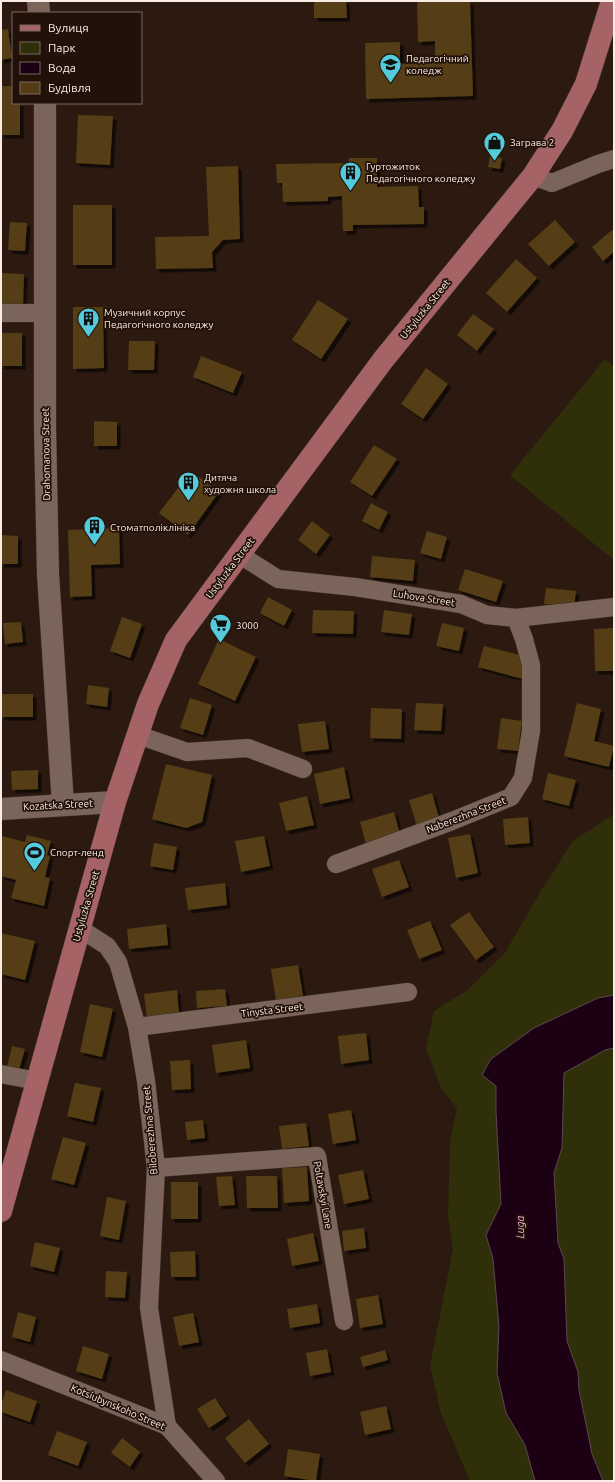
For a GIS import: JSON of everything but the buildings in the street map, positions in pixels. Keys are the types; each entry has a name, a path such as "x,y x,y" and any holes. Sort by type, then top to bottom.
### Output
{"main road":[{"name":"Ustyluzka Street","path":"1,1211 115,802 148,704 176,640 383,360 533,176 562,131 586,84 612,1"}],"street":[{"path":"38,1 39,12"},
{"name":"Drahomanova Street","path":"45,104 48,574 63,805"},
{"path":"533,176 552,183 614,159"},
{"path":"1,313 46,313"},
{"name":"Luhova Street","path":"240,555 278,579 454,602 487,615 516,618 614,607"},
{"name":"Naberezhna Street","path":"336,864 452,821 511,797 523,778 531,731 531,665 524,639 516,618"},
{"path":"138,735 187,752 248,748 303,769"},
{"name":"Kozatska Street","path":"1,809 115,802"},
{"name":"Biloberezhna Street","path":"79,928 107,946 118,962 137,1028 146,1081 156,1168 149,1308 167,1426"},
{"name":"Tinysta Street","path":"137,1028 408,992"},
{"path":"1,1074 37,1081"},
{"name":"Poltavskyi Lane","path":"156,1168 317,1156 344,1321"},
{"name":"Kotsiubynskoho Street","path":"1,1360 167,1426 216,1481"}],"green space":[{"path":"605,359 614,367 614,560 510,475"},
{"path":"614,814 614,995 598,998 496,1086 501,1204 486,1236 493,1259 499,1327 497,1373 506,1413 525,1445 535,1481 470,1481 441,1413 430,1366 453,1249 448,1216 450,1142 457,1108 442,1090 426,1049 434,1011 468,990 505,953 541,891 573,841"},
{"path":"614,1048 614,1481 603,1481 592,1454 579,1390 578,1372 567,1341 564,1259 558,1243 554,1173 562,1148 564,1073 605,1050"}],"water":[{"name":"Luga","path":"614,995 614,1048 605,1050 564,1073 562,1148 554,1173 558,1243 564,1259 567,1341 578,1372 579,1390 592,1454 603,1481 535,1481 525,1445 506,1413 497,1373 499,1327 493,1259 486,1235 501,1204 496,1086 482,1075 491,1059 534,1028 598,998"}],"place":[{"name":"Педагогічний коледж","path":"390,84"},
{"name":"Заграва 2","path":"495,162"},
{"name":"Гуртожиток Педагогічного коледжу","path":"351,192"},
{"name":"Музичний корпус Педагогічного коледжу","path":"88,338"},
{"name":"Дитяча художня школа","path":"189,502"},
{"name":"Стоматполіклініка","path":"94,546"},
{"name":"3000","path":"221,644"},
{"name":"Спорт-ленд","path":"35,872"}]}
